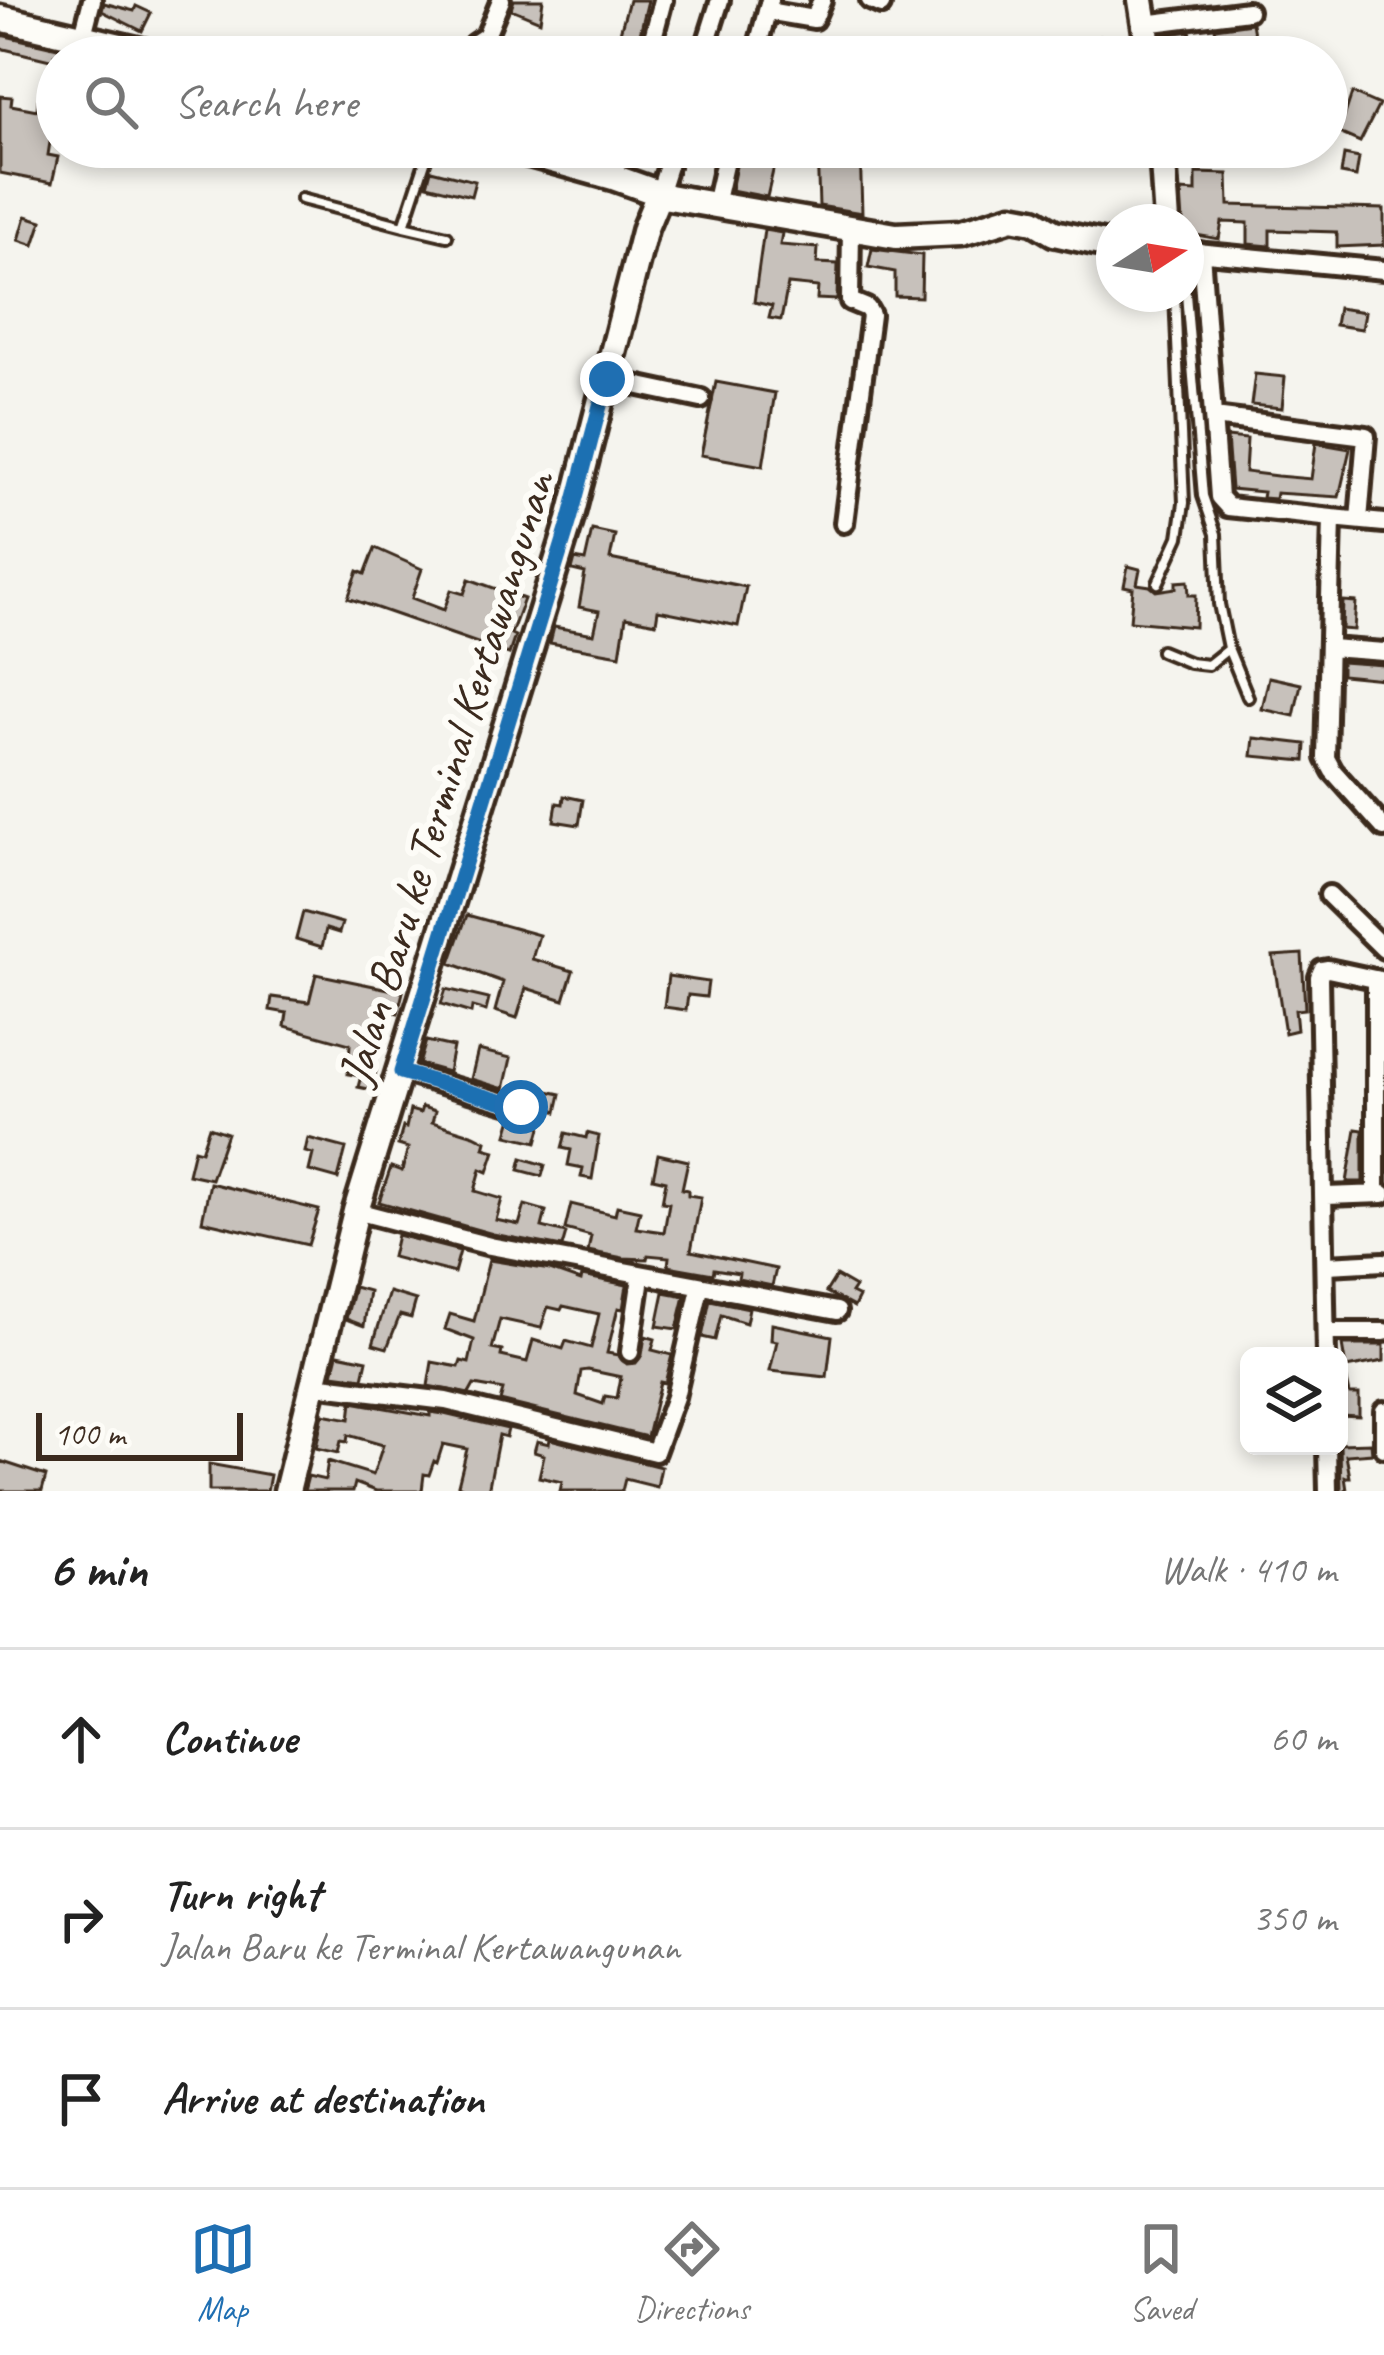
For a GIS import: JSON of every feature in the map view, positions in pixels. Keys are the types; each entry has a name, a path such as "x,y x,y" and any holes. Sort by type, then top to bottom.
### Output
{"main road":[{"path":"0,18 87,36"},
{"path":"581,168 659,194 851,228 938,236 961,233 997,218 1023,217 1054,233 1096,241"},
{"path":"1163,168 1166,204"},
{"name":"Jalan Baru ke Terminal Kertawangunan","path":"287,1491 356,1211 570,520 645,228 659,194"}],"street":[{"path":"83,35 92,0"},
{"path":"486,36 501,0"},
{"path":"654,36 663,0"},
{"path":"709,36 720,0"},
{"path":"760,36 769,5 814,19 822,0"},
{"path":"1143,12 1248,11"},
{"path":"613,177 615,168"},
{"path":"659,194 667,168"},
{"path":"716,205 724,168"},
{"path":"844,523 871,315 850,301 851,228"},
{"path":"1204,253 1384,270"},
{"path":"1201,312 1221,502 1228,507 1384,523"},
{"path":"607,379 701,399"},
{"path":"1214,417 1375,437 1359,520"},
{"path":"1332,518 1326,758 1384,828"},
{"path":"1330,648 1384,652"},
{"path":"1364,806 1384,806"},
{"path":"1329,895 1384,949"},
{"path":"1326,1196 1380,1194 1380,980 1328,969 1320,973 1326,1347"},
{"path":"401,1072 538,1112"},
{"path":"356,1211 490,1246 837,1311"},
{"path":"1327,1265 1384,1262"},
{"path":"630,1352 641,1277"},
{"path":"314,1385 446,1401 655,1452 675,1396 700,1288"},
{"path":"1326,1332 1384,1332"},
{"path":"1384,1411 1384,1448"},
{"path":"1327,1455 1328,1491"}],"lane":[{"path":"404,226 423,168"},
{"path":"301,200 447,236"},
{"path":"1159,583 1179,537 1184,502 1176,312"},
{"path":"1187,312 1202,496 1216,534 1219,604 1228,648 1248,698"},
{"path":"1161,651 1208,665 1228,648"}],"building":[{"path":"514,0 543,0 540,21 511,9"},
{"path":"629,0 648,0 639,36 619,36"},
{"path":"104,3 134,11 136,6 151,13 142,31 102,11"},
{"path":"1252,23 1254,36 1217,36 1215,28"},
{"path":"1,35 36,43 36,57 0,48"},
{"path":"1352,93 1379,105 1360,142 1348,137"},
{"path":"0,96 12,97 11,105 36,110 36,168 55,168 52,183 0,173"},
{"path":"1348,156 1359,158 1356,177 1341,174 1342,168 1348,168"},
{"path":"736,168 774,168 767,197 731,190"},
{"path":"818,168 861,168 862,213 819,206"},
{"path":"431,170 475,181 471,196 427,185"},
{"path":"1196,173 1228,174 1229,205 1384,209 1384,245 1337,247 1337,232 1270,230 1270,246 1248,244 1248,223 1222,222 1219,239 1204,236 1204,204 1182,204 1181,191 1196,192"},
{"path":"26,216 42,221 34,245 19,240"},
{"path":"764,230 782,233 780,245 818,248 817,263 838,264 837,300 817,299 818,287 788,284 781,320 769,318 772,306 754,302"},
{"path":"872,249 922,255 921,297 895,296 895,272 868,267"},
{"path":"1338,308 1365,312 1362,329 1335,325"},
{"path":"1255,374 1285,377 1282,408 1251,405"},
{"path":"716,382 775,393 763,466 701,455"},
{"path":"1227,437 1247,439 1245,472 1277,476 1311,479 1316,443 1350,449 1339,497 1276,493 1275,499 1262,498 1263,492 1231,489"},
{"path":"592,530 615,535 610,559 746,587 738,626 658,610 656,623 626,617 620,655 550,643 554,627 594,634 599,611 579,607 585,573 572,570 575,559 585,561"},
{"path":"375,548 422,569 412,598 444,610 451,590 464,594 469,579 524,599 509,654 348,598 358,571 365,574"},
{"path":"1128,566 1140,569 1137,584 1156,591 1188,581 1189,595 1196,595 1195,627 1130,621 1133,588 1124,586"},
{"path":"1343,601 1356,602 1354,630 1342,629"},
{"path":"1341,662 1384,665 1384,679 1341,675"},
{"path":"1269,677 1301,684 1294,716 1262,709"},
{"path":"1254,738 1306,744 1305,761 1252,756"},
{"path":"564,796 583,800 579,825 554,821 557,803 563,804"},
{"path":"303,912 342,923 339,933 326,929 322,947 296,939"},
{"path":"467,915 539,935 532,959 573,971 564,1000 526,988 517,1018 495,1011 503,982 450,963"},
{"path":"1302,954 1305,1009 1295,1010 1297,1030 1285,1033 1273,956"},
{"path":"316,974 403,992 398,1013 389,1011 372,1090 358,1087 361,1076 348,1074 350,1044 285,1026 287,1013 270,1010 272,997 309,1002"},
{"path":"668,976 708,982 706,997 688,995 686,1010 664,1007"},
{"path":"446,989 489,999 486,1011 472,1007 471,1013 441,1004"},
{"path":"426,1041 453,1047 448,1072 419,1064"},
{"path":"478,1050 511,1058 504,1089 471,1079"},
{"path":"543,1090 561,1094 557,1112 541,1100"},
{"path":"422,1107 435,1111 432,1122 474,1135 486,1141 484,1148 495,1151 488,1172 481,1169 475,1191 502,1199 496,1220 519,1225 525,1205 546,1211 542,1227 566,1233 562,1247 493,1234 379,1202 391,1167 402,1171 408,1148 398,1145 410,1110 420,1113"},
{"path":"512,1118 542,1124 537,1142 507,1135"},
{"path":"209,1127 227,1133 211,1179 188,1174 194,1149 201,1151"},
{"path":"1356,1129 1363,1130 1363,1182 1347,1182"},
{"path":"566,1133 599,1136 592,1179 581,1177 583,1168 568,1165 571,1150 562,1148"},
{"path":"308,1138 346,1148 338,1179 309,1171 313,1154 305,1152"},
{"path":"658,1154 688,1161 682,1189 701,1197 691,1251 776,1269 772,1286 738,1279 739,1273 668,1266 669,1257 623,1258 588,1251 591,1236 565,1229 571,1204 615,1215 617,1206 640,1211 636,1228 664,1232 669,1203 662,1202 666,1181 653,1178"},
{"path":"522,1158 545,1165 542,1176 519,1170"},
{"path":"210,1183 319,1210 308,1245 202,1221"},
{"path":"397,1235 460,1251 454,1273 392,1257"},
{"path":"489,1260 550,1270 581,1281 582,1276 627,1285 607,1353 627,1364 636,1363 645,1336 655,1339 652,1350 672,1355 665,1383 660,1382 647,1437 500,1401 503,1390 474,1385 469,1394 428,1386 432,1362 459,1367 461,1361 469,1363 474,1340 445,1329 450,1314 474,1321","holes":["563,1306 599,1314 591,1348 566,1341 563,1349 533,1340 527,1362 492,1349 500,1319 541,1328 548,1307 561,1310","581,1371 621,1377 617,1398 605,1396 603,1404 577,1395"]},
{"path":"836,1276 855,1287 851,1293 859,1297 854,1307 826,1292"},
{"path":"354,1287 369,1291 364,1326 346,1319"},
{"path":"389,1292 416,1300 411,1318 400,1315 387,1348 373,1344"},
{"path":"664,1292 685,1296 677,1329 657,1326"},
{"path":"710,1300 749,1308 746,1323 721,1315 715,1340 702,1337"},
{"path":"772,1324 832,1336 827,1377 770,1371 777,1341 771,1340"},
{"path":"1384,1345 1384,1361 1348,1368 1348,1347 1342,1347"},
{"path":"338,1354 367,1360 363,1378 333,1374"},
{"path":"1348,1385 1350,1394 1359,1394 1359,1416 1348,1415"},
{"path":"352,1402 430,1416 430,1412 444,1414 508,1429 506,1437 499,1435 488,1491 458,1485 467,1449 443,1444 437,1463 434,1461 429,1475 424,1474 422,1491 376,1491 355,1483 353,1491 304,1491 308,1476 325,1480 328,1461 373,1475 383,1445 348,1435 338,1453 316,1448 323,1414 350,1419"},
{"path":"550,1439 661,1467 657,1487 625,1479 622,1491 560,1491 562,1482 539,1477 544,1455 534,1452 537,1441 549,1444"},
{"path":"1371,1443 1372,1453 1348,1455 1348,1444"},
{"path":"1340,1455 1346,1455 1350,1477 1345,1477 1347,1490 1341,1491"},
{"path":"0,1461 46,1476 42,1491 0,1491"},
{"path":"209,1464 270,1475 267,1491 209,1491"}],"route":[{"path":"521,1107 401,1072 570,520 607,379"}]}
